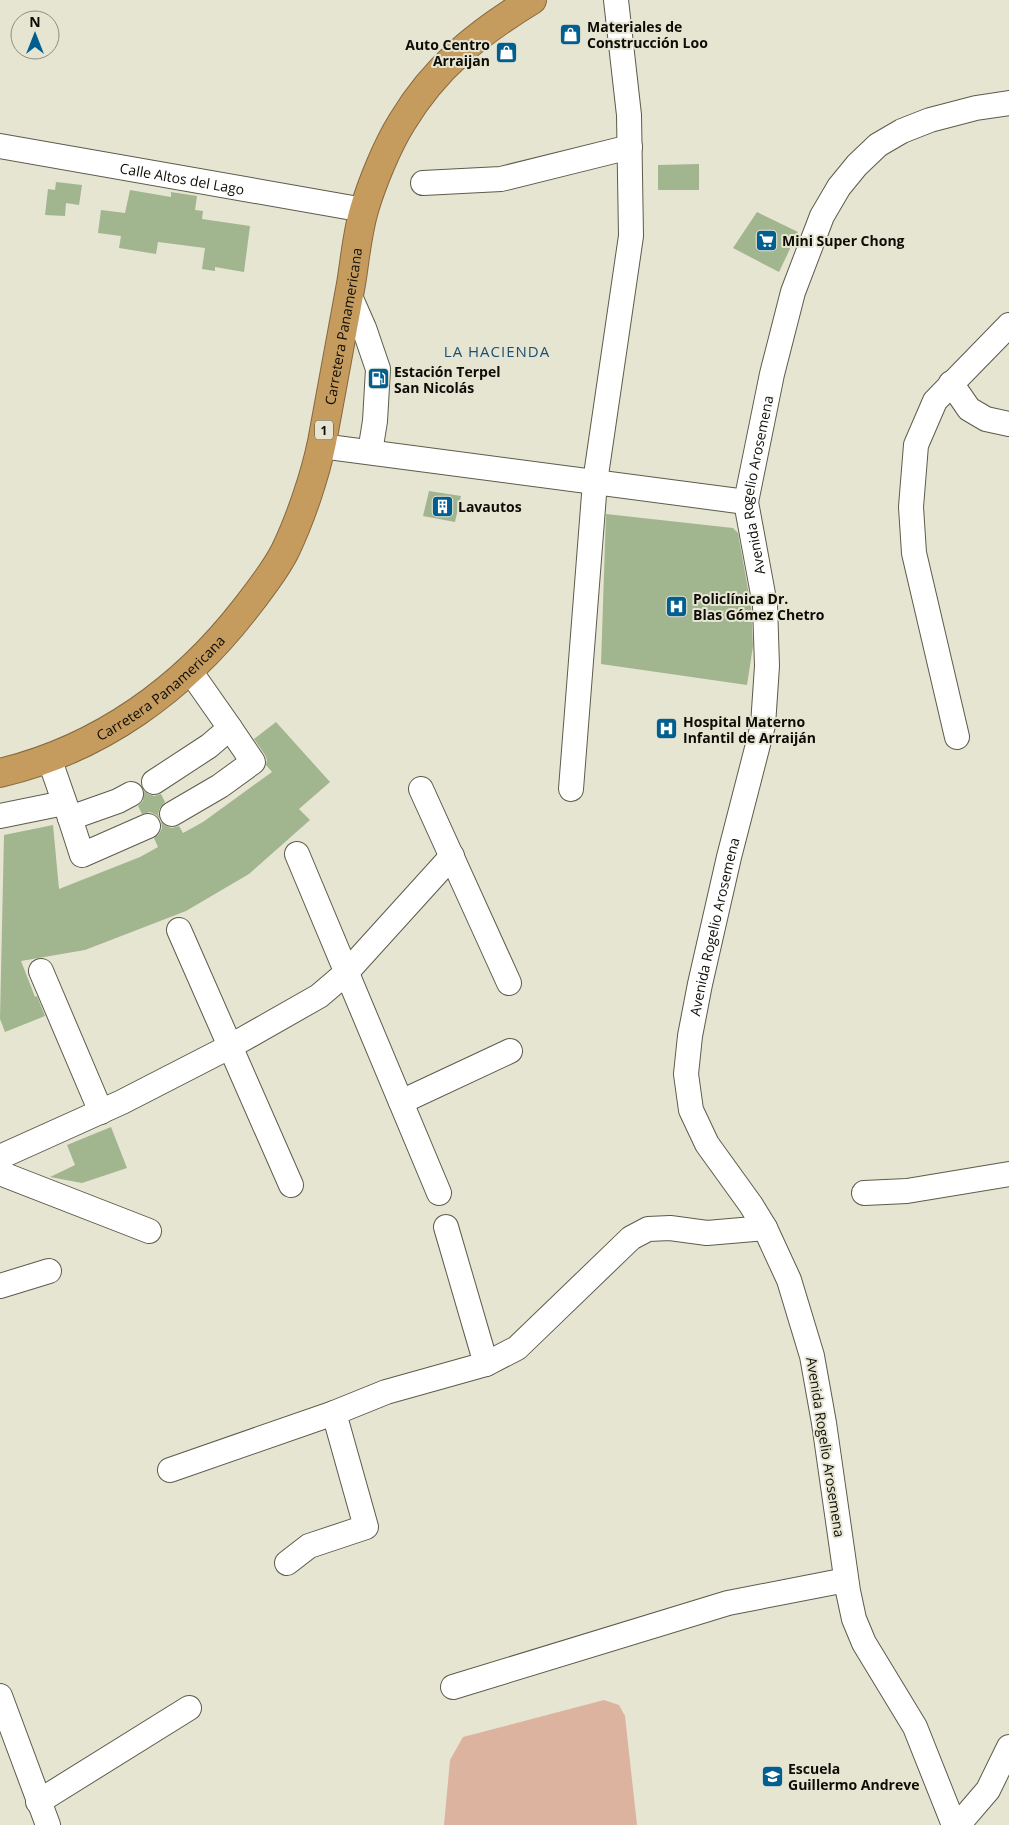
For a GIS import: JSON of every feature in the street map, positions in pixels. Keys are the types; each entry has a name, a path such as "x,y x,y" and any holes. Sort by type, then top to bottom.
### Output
{"highway":[{"name":"Carretera Panamericana","path":"0,773 49,758 109,730 155,700 190,671 226,634 259,591 284,552 306,498 321,446 364,210 383,162 401,124 421,94 443,67 494,23 532,0"}],"street":[{"path":"571,789 595,482 631,236 629,115 616,0"},
{"name":"Avenida Rogelio Arosemena","path":"956,1825 915,1727 861,1635 854,1619 846,1580 826,1433 812,1356 789,1280 765,1228 707,1144 691,1110 686,1074 690,1036 700,984 762,725 768,666 765,605 746,502 772,374 793,292 822,216 839,187 857,165 878,146 902,131 930,120 976,108 1009,103"},
{"name":"Calle Altos del Lago","path":"0,146 364,210"},
{"path":"423,183 501,179 630,147"},
{"path":"349,294 364,328 378,369 375,421 370,452"},
{"path":"957,738 914,553 910,507 916,445 935,401 1009,325"},
{"path":"951,383 969,409 986,419 1009,424"},
{"path":"321,446 746,502"},
{"path":"172,814 220,786 253,762 190,671"},
{"path":"154,782 209,746 230,728"},
{"path":"49,758 82,855 148,826"},
{"path":"422,788 509,983"},
{"path":"0,816 67,811 118,801 132,794"},
{"path":"297,854 439,1193"},
{"path":"0,1157 101,1112 231,1046 319,996 346,973 452,856"},
{"path":"179,930 291,1185"},
{"path":"41,971 101,1112"},
{"path":"401,1102 510,1051"},
{"path":"0,1173 149,1231"},
{"path":"864,1193 907,1191 1009,1174"},
{"path":"446,1228 486,1364"},
{"path":"170,1470 334,1413 386,1392 486,1364 517,1348 632,1238 648,1228 670,1228 707,1233 765,1228"},
{"path":"0,1286 49,1271"},
{"path":"287,1563 309,1546 366,1527 334,1413"},
{"path":"453,1687 728,1604 846,1580"},
{"path":"0,1696 48,1825"},
{"path":"38,1802 189,1708"},
{"path":"956,1825 988,1790 1009,1747"}],"shaded area":[{"path":"604,1700 619,1705 625,1716 637,1825 444,1825 450,1760 463,1737"}],"building":[{"path":"699,164 699,190 658,190 658,165"},
{"path":"56,182 82,185 79,205 66,203 65,216 45,215 48,189 55,190"},
{"path":"130,190 171,197 171,192 197,196 195,210 203,211 202,219 250,226 244,272 215,267 215,271 202,269 205,248 158,242 156,254 119,248 121,236 98,233 101,210 125,213"},
{"name":"Mini Super Chong","path":"757,212 798,232 779,272 733,248"},
{"name":"Lavautos","path":"429,491 461,496 455,522 423,516"},
{"name":"Policlínica Dr. Blas Gómez Chetro","path":"606,514 733,528 738,533 751,606 753,646 747,685 601,664"},
{"path":"276,722 330,782 299,809 310,820 249,874 186,911 85,950 21,961 35,997 37,996 45,1016 5,1032 0,1019 4,835 53,825 59,889 140,857 158,847 154,838 162,828 161,822 172,828 179,826 183,833 203,822 272,772 266,765 265,755 254,739"},
{"path":"144,791 154,796 161,794 165,802 158,814 160,819 150,812 142,814 138,806 143,801"},
{"path":"111,1127 127,1168 82,1183 50,1177 75,1165 67,1145"}],"place":[{"name":"Materiales de Construcción Loo","path":"571,34"},
{"name":"Auto Centro Arraijan","path":"506,52"},
{"name":"Mini Super Chong","path":"766,240"},
{"name":"Estación Terpel San Nicolás","path":"378,379"},
{"name":"Lavautos","path":"442,506"},
{"name":"Policlínica Dr. Blas Gómez Chetro","path":"677,606"},
{"name":"Hospital Materno Infantil de Arraiján","path":"667,729"},
{"name":"Escuela Guillermo Andreve","path":"772,1776"}],"district":[{"name":"LA HACIENDA","path":"497,351"}]}
